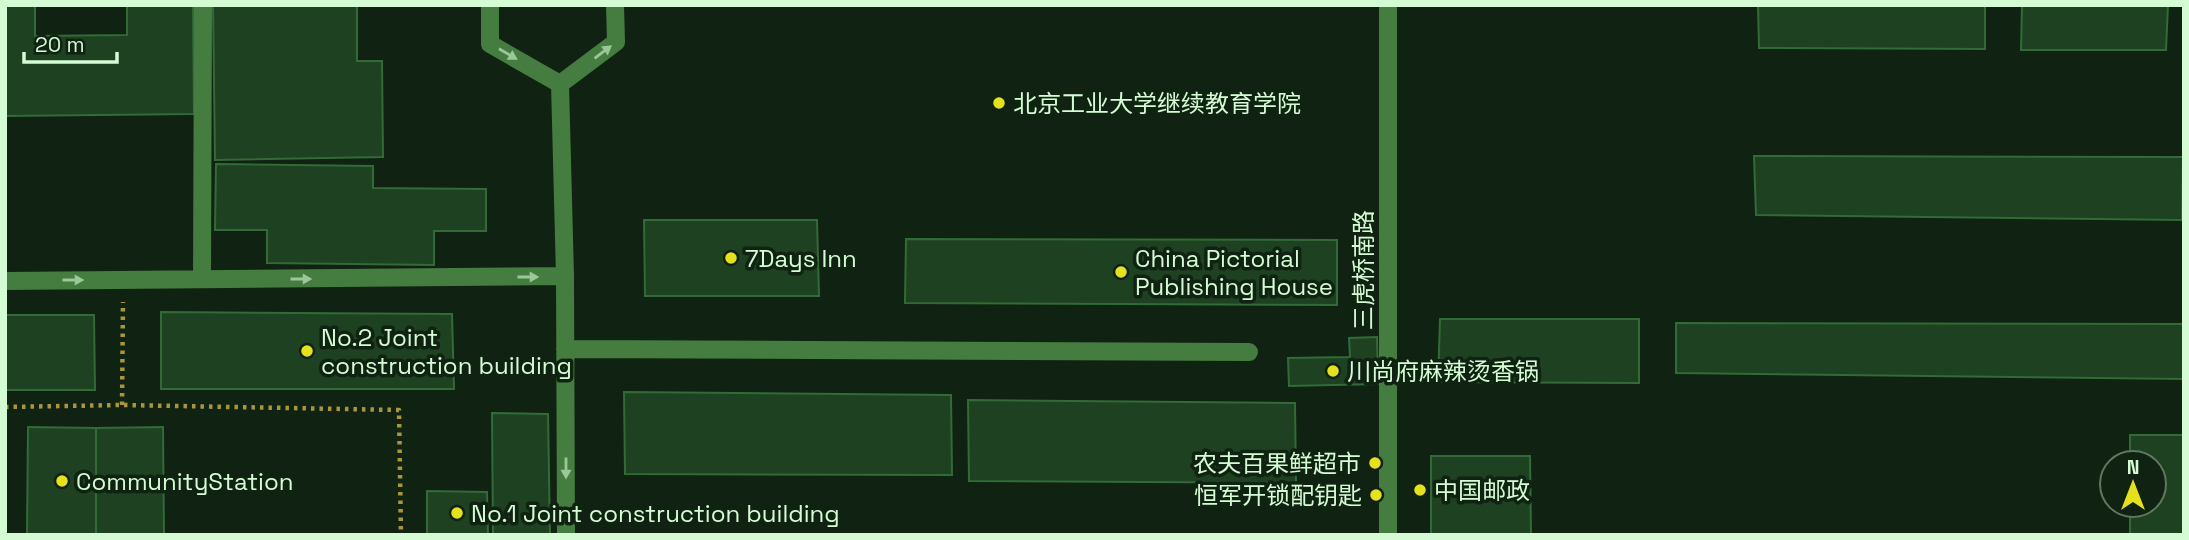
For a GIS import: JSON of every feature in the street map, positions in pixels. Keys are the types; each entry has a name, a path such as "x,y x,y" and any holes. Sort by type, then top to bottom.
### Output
{"street":[{"path":"202,279 203,5"},
{"path":"490,5 490,44 560,84"},
{"path":"560,84 616,42 615,5"},
{"name":"三虎桥南路","path":"1388,5 1388,535"},
{"path":"560,84 565,276 566,535"},
{"path":"5,281 565,276"},
{"path":"565,349 1249,352"}],"path":[{"path":"122,405 123,280"},
{"path":"5,407 122,405 399,410 401,535"}],"building":[{"path":"5,5 35,5 35,36 127,35 127,5 193,5 194,114 5,116"},
{"path":"213,5 357,5 357,61 382,61 383,157 215,160"},
{"path":"1758,5 1985,5 1985,49 1759,48"},
{"path":"2022,5 2168,5 2166,50 2021,50"},
{"path":"1754,156 2183,157 2182,220 1756,215"},
{"path":"216,164 373,166 373,188 486,189 486,231 434,231 434,265 267,263 267,230 215,230"},
{"name":"7Days Inn","path":"644,220 817,220 819,296 645,296"},
{"name":"China Pictorial Publishing House","path":"906,239 1337,240 1337,305 905,303"},
{"name":"No.2 Joint construction building","path":"161,312 452,314 454,389 161,389"},
{"path":"5,315 94,315 95,390 5,390"},
{"path":"1440,319 1639,319 1639,383 1438,382"},
{"path":"1676,323 2184,324 2184,379 1676,373"},
{"name":"川尚府麻辣烫香锅","path":"1377,337 1378,384 1289,386 1288,358 1350,357 1349,338"},
{"path":"624,392 951,395 952,475 625,474"},
{"path":"968,400 1295,403 1296,483 969,481"},
{"path":"492,413 548,414 550,535 493,535"},
{"name":"CommunityStation","path":"28,427 96,428 96,535 27,535"},
{"path":"163,427 164,535 96,535 96,428"},
{"path":"2130,435 2184,435 2184,535 2130,535 2130,519 2168,519 2168,449 2130,449"},
{"path":"1431,456 1530,456 1531,535 1431,535"},
{"name":"No.1 Joint construction building","path":"427,491 487,492 488,535 427,535"}],"place":[{"name":"北京工业大学继续教育学院","path":"999,103"},
{"name":"7Days Inn","path":"731,258"},
{"name":"China Pictorial Publishing House","path":"1121,272"},
{"name":"No.2 Joint construction building","path":"307,351"},
{"name":"川尚府麻辣烫香锅","path":"1333,371"},
{"name":"农夫百果鲜超市","path":"1375,463"},
{"name":"CommunityStation","path":"62,481"},
{"name":"中国邮政","path":"1420,490"},
{"name":"恒军开锁配钥匙","path":"1376,495"},
{"name":"No.1 Joint construction building","path":"457,513"}]}
